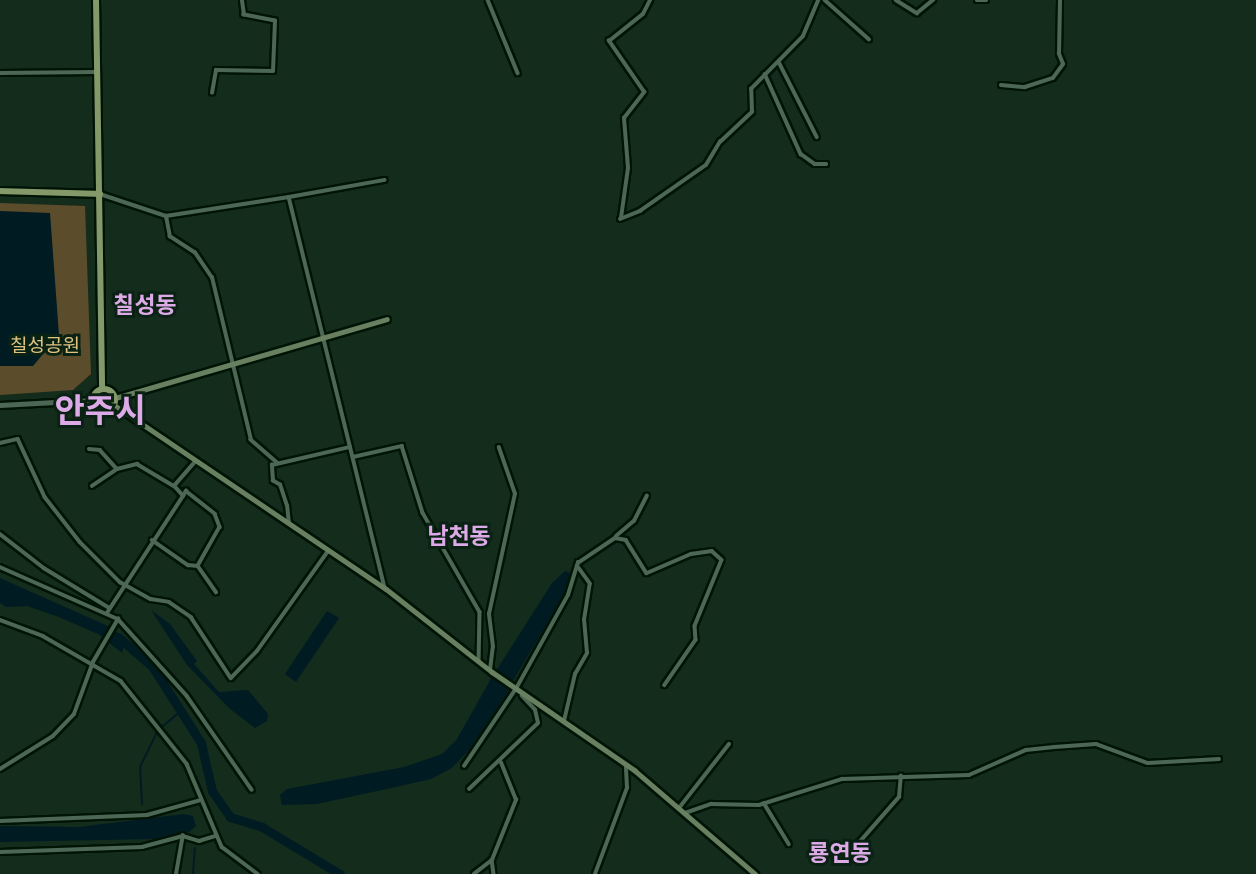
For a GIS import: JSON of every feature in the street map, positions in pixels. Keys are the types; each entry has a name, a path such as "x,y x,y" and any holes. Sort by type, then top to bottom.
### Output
{"main road":[{"path":"96,0 102,388 114,402 289,525 386,589 491,671 626,766 680,808 755,874"},
{"path":"0,191 100,194"},
{"path":"102,388 92,400 101,411 114,402 387,319"}],"street":[{"path":"212,93 216,70 273,71 275,21 244,15 242,0"},
{"path":"488,0 518,73"},
{"path":"650,0 643,14 609,41 644,92 624,118 628,168 620,219 640,211 706,165 737,122 752,111 751,89 803,36 818,0"},
{"path":"825,0 869,39"},
{"path":"896,0 916,13 933,0"},
{"path":"977,0 985,0"},
{"path":"1001,85 1025,87 1053,78 1063,64 1059,54 1060,0"},
{"path":"779,62 817,137"},
{"path":"0,73 98,72"},
{"path":"765,74 801,154 816,164 826,164"},
{"path":"100,194 166,216 384,180"},
{"path":"289,197 386,589"},
{"path":"166,216 170,237 195,253 212,278 251,440 277,463"},
{"path":"0,405 92,400"},
{"path":"0,443 18,439 45,497 80,542 123,584 151,599 169,602 191,617 231,678 257,651 328,551"},
{"path":"353,457 402,446 423,513 480,612 479,662"},
{"path":"289,525 280,485 273,481 272,465 351,447"},
{"path":"491,671 494,647 489,614 515,494 499,447"},
{"path":"89,449 100,450 117,469"},
{"path":"174,486 197,461"},
{"path":"92,485 117,469 142,465 174,486 183,496"},
{"path":"107,613 108,607 186,491 215,514 220,527 198,566"},
{"path":"464,766 516,687 568,595 577,566 584,556 604,549 634,521 647,496"},
{"path":"0,534 44,568 108,607"},
{"path":"615,538 622,536 629,543 647,573 691,554 712,551 722,560 695,626 696,640 665,685"},
{"path":"152,540 188,565 198,566 216,592"},
{"path":"564,722 575,674 587,653 584,620 590,584 577,566"},
{"path":"0,567 107,613 117,620 187,696 252,790"},
{"path":"480,612 489,614"},
{"path":"0,620 94,660 113,673 143,703 187,764 215,836 231,856 258,874"},
{"path":"0,769 53,736 68,720 94,660 117,620"},
{"path":"469,789 502,761 538,723 535,710 516,687"},
{"path":"680,808 729,744"},
{"path":"685,813 711,804 764,803 827,781 880,774 969,775 1026,750 1062,746 1096,744 1147,763 1219,759"},
{"path":"494,874 492,860 517,796 501,771 502,761"},
{"path":"595,874 627,788 626,766"},
{"path":"857,845 899,797 901,776"},
{"path":"0,821 147,815 201,800"},
{"path":"764,803 789,844"},
{"path":"0,852 142,847 183,836 199,841 215,836"},
{"path":"176,874 183,836"},
{"path":"474,874 492,860"}],"green space":[{"name":"칠성공원","path":"0,203 85,206 91,374 73,390 0,395"}],"water":[{"path":"0,211 50,213 59,335 33,366 0,366"},
{"path":"565,571 570,573 563,596 513,681 496,671 552,583"},
{"path":"0,578 108,626 126,638 122,653 98,634 59,617 27,606 6,607 0,603"},
{"path":"151,610 170,624 197,661 194,664 219,692 248,690 268,714 267,721 255,728 230,709 187,665"},
{"path":"327,611 339,618 296,682 285,674"},
{"path":"493,675 511,686 479,739 452,768 431,779 396,787 317,804 282,805 280,795 287,789 404,767 442,754 457,739"},
{"path":"184,814 193,816 196,826 189,832 153,839 0,842 0,826 79,827"}],"waterway":[{"path":"118,637 152,666 201,743 212,791 230,817 262,827 340,874"},
{"path":"163,726 181,711"},
{"path":"142,804 140,767 158,730"},
{"path":"193,874 195,848"}],"district":[{"name":"칠성동","path":"145,304"},
{"name":"안주시","path":"100,410"},
{"name":"남천동","path":"459,535"},
{"name":"룡연동","path":"840,852"}]}
